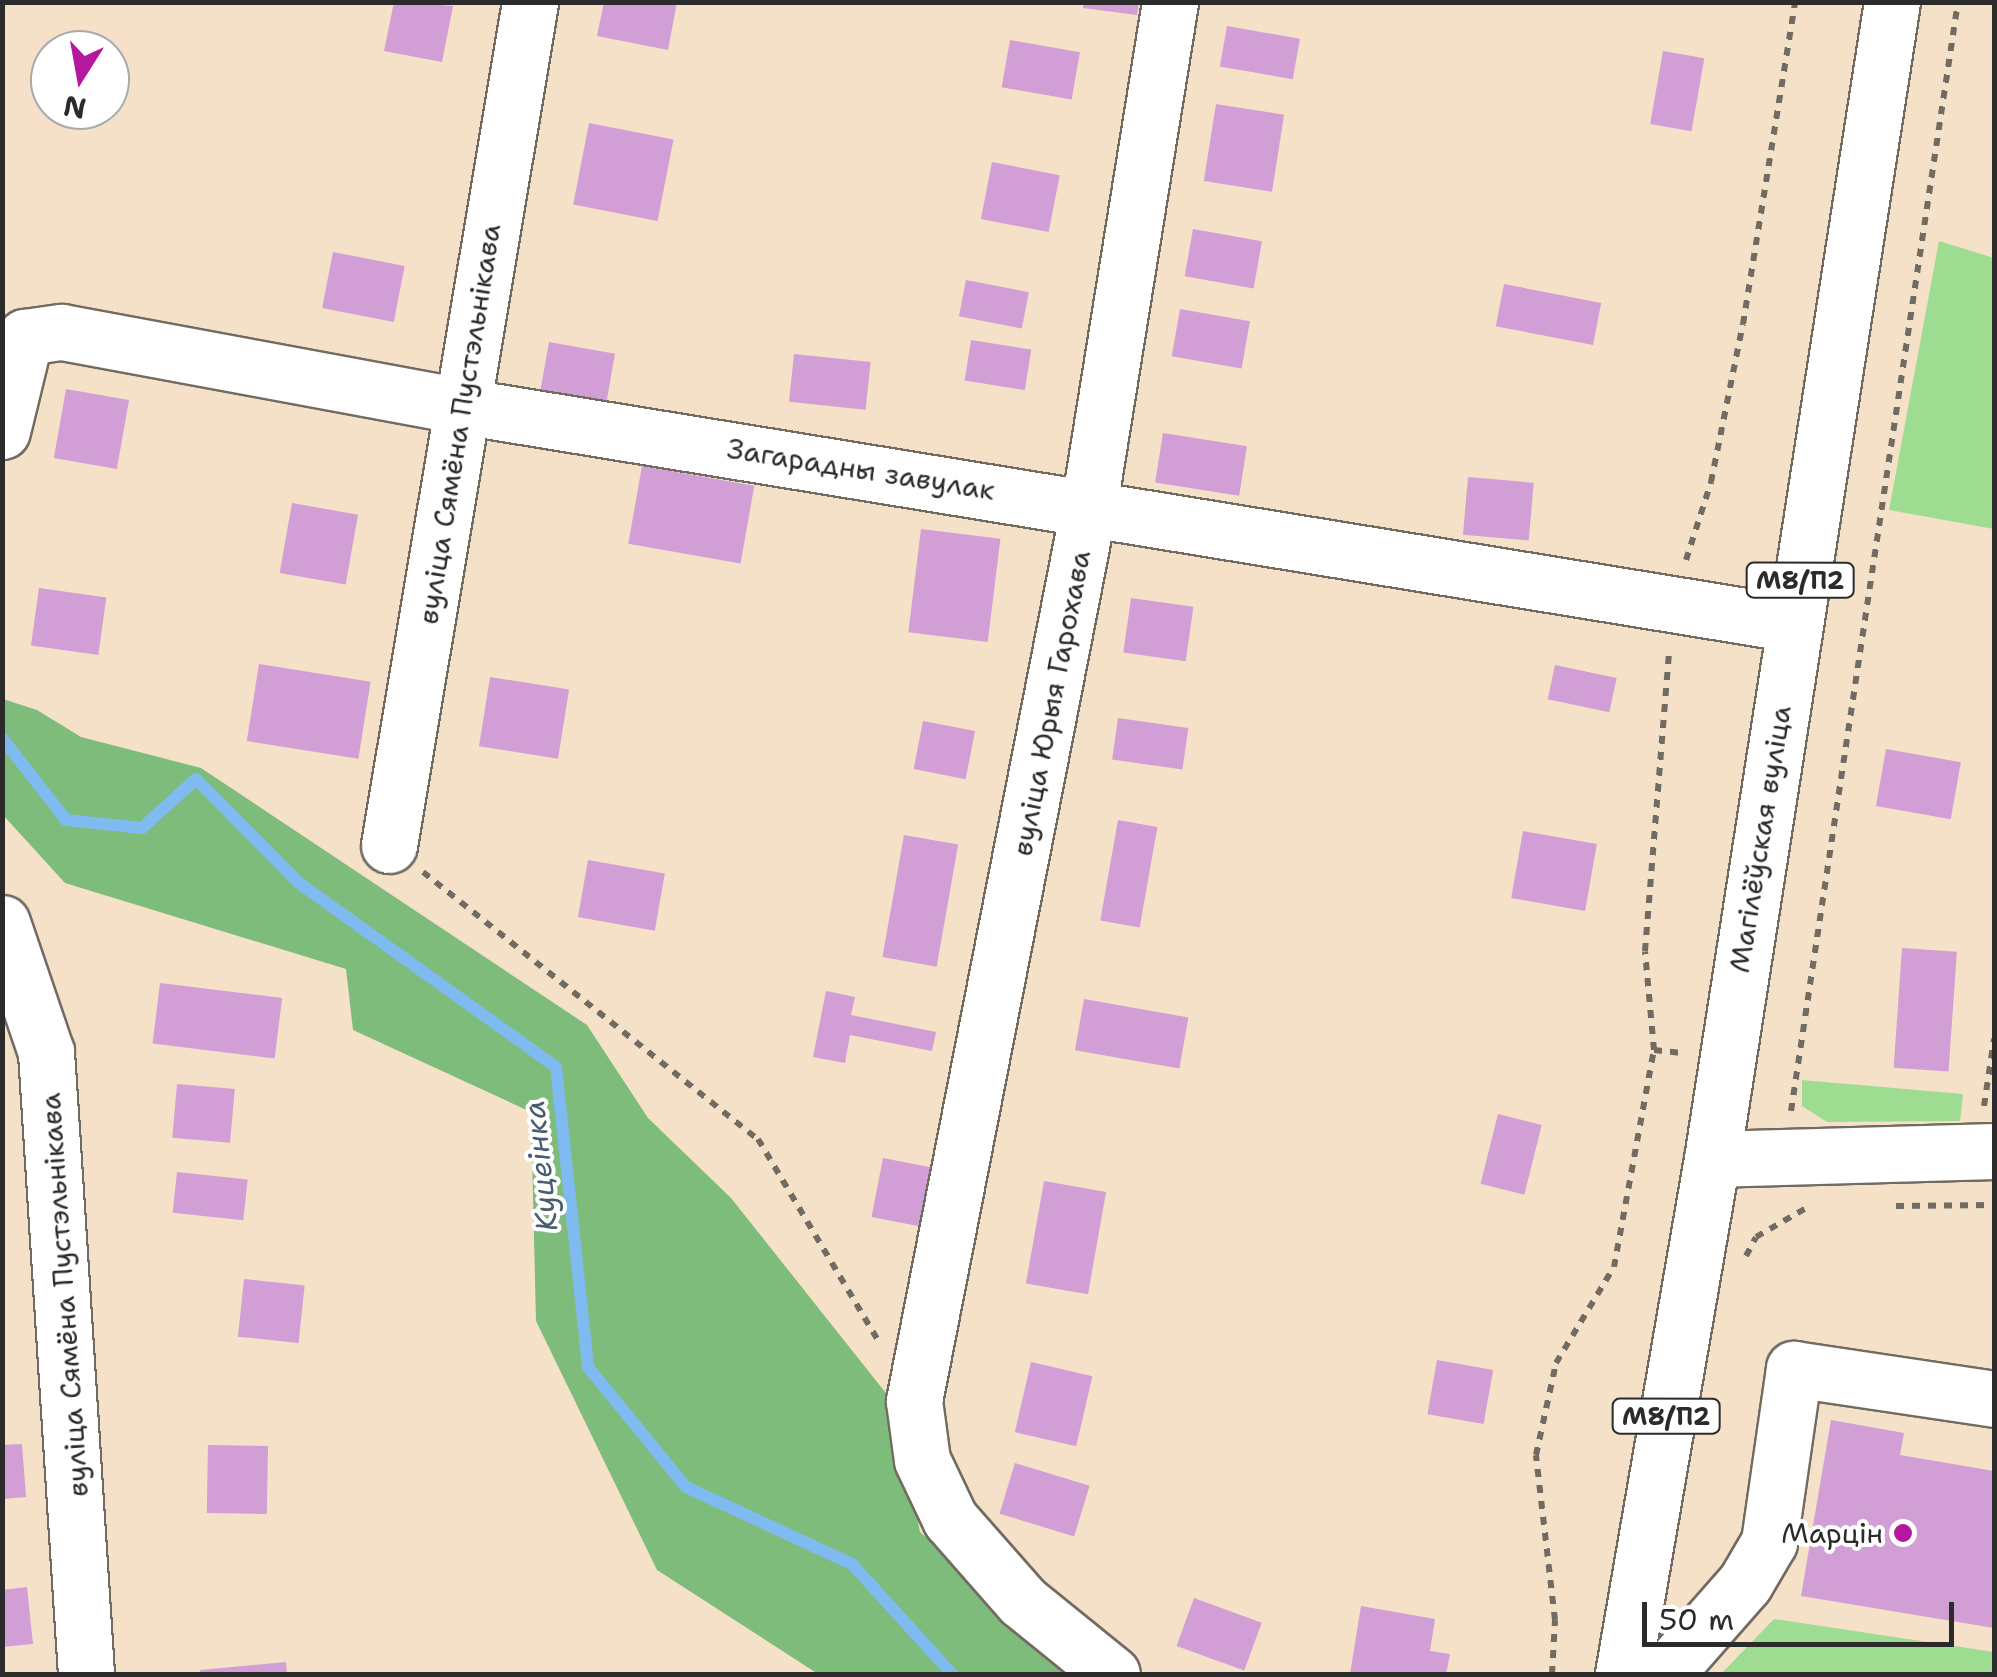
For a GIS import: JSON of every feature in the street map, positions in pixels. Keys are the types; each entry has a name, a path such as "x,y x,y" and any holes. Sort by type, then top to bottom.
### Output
{"street":[{"name":"вуліца Сямёна Пустэльнікава","path":"389,845 530,2"},
{"name":"вуліца Юрыя Гарохава","path":"1112,1674 1022,1600 950,1519 922,1460 914,1401 1090,505 1170,2"},
{"name":"Магілёўская вуліца","path":"1623,1674 1712,1159 1892,2"},
{"name":"Загарадны завулак","path":"2,431 25,338 62,332 460,406 1090,505 1793,624"},
{"name":"вуліца Сямёна Пустэльнікава","path":"2,922 46,1052 86,1674"},
{"path":"1712,1159 1988,1137"},
{"path":"1665,1674 1745,1583 1770,1542 1794,1369 1994,1399"}],"path":[{"path":"1552,1674 1556,1620 1536,1455 1556,1363 1614,1267 1654,1050 1645,951 1671,604 1712,482 1779,126 1795,2"},
{"path":"1802,1128 1791,1113 1792,1070 1958,2"},
{"path":"389,845 758,1138 914,1401"},
{"path":"1988,1137 1994,1039"}],"green space":[{"path":"1939,241 1994,258 1994,529 1889,510"},
{"path":"3,699 37,710 81,737 201,768 587,1025 648,1118 731,1198 893,1402 920,1532 1075,1674 818,1674 657,1570 536,1321 531,1112 353,1030 346,969 65,883 3,815"},
{"path":"1802,1080 1963,1094 1960,1121 1827,1122 1802,1106"},
{"path":"1774,1619 1994,1652 1994,1674 1721,1674"}],"building":[{"path":"394,2 453,6 442,62 384,51"},
{"path":"604,2 677,2 668,50 597,36"},
{"path":"1084,2 1139,2 1137,15 1083,8"},
{"path":"1227,26 1300,39 1293,79 1220,66"},
{"path":"1010,40 1080,52 1072,100 1002,87"},
{"path":"1663,51 1704,58 1692,131 1650,124"},
{"path":"1216,104 1284,115 1272,192 1204,181"},
{"path":"589,123 673,139 658,221 573,204"},
{"path":"992,162 1060,175 1049,232 981,219"},
{"path":"1193,229 1262,241 1254,288 1185,276"},
{"path":"333,252 405,266 394,322 322,308"},
{"path":"966,280 1029,292 1022,329 959,316"},
{"path":"1504,284 1601,303 1593,345 1496,326"},
{"path":"1180,309 1250,321 1242,369 1172,356"},
{"path":"971,340 1031,350 1025,390 965,380"},
{"path":"549,342 615,354 606,402 540,390"},
{"path":"794,354 871,362 866,410 789,402"},
{"path":"66,389 129,400 117,469 54,458"},
{"path":"1163,433 1247,446 1239,496 1155,482"},
{"path":"642,466 754,486 741,564 628,544"},
{"path":"1468,477 1534,483 1529,541 1463,535"},
{"path":"292,503 358,515 346,585 280,573"},
{"path":"921,529 1000,539 988,642 908,632"},
{"path":"39,588 106,597 98,655 31,645"},
{"path":"1131,598 1193,607 1186,661 1123,652"},
{"path":"259,664 371,682 358,759 247,741"},
{"path":"1555,665 1617,678 1609,712 1548,699"},
{"path":"490,677 569,690 558,759 479,746"},
{"path":"1118,718 1188,728 1182,769 1112,760"},
{"path":"923,721 975,731 966,779 914,769"},
{"path":"1886,749 1961,762 1951,819 1876,806"},
{"path":"1118,820 1157,827 1140,927 1100,920"},
{"path":"1523,831 1597,844 1585,911 1511,898"},
{"path":"904,835 958,845 937,967 882,957"},
{"path":"588,860 665,874 655,931 578,917"},
{"path":"1902,948 1957,952 1948,1072 1894,1068"},
{"path":"160,983 282,998 275,1059 153,1044"},
{"path":"826,991 855,997 851,1015 936,1032 932,1051 850,1035 845,1063 813,1057"},
{"path":"1084,999 1188,1017 1179,1069 1075,1050"},
{"path":"177,1084 235,1089 230,1143 172,1138"},
{"path":"1498,1114 1542,1125 1524,1195 1481,1184"},
{"path":"883,1158 945,1170 933,1229 872,1217"},
{"path":"177,1172 248,1179 243,1220 173,1213"},
{"path":"1044,1181 1106,1192 1088,1294 1026,1283"},
{"path":"244,1279 305,1285 299,1343 238,1337"},
{"path":"1437,1360 1493,1370 1484,1424 1427,1414"},
{"path":"1031,1362 1092,1376 1076,1446 1015,1432"},
{"name":"Марцін","path":"1831,1420 1904,1433 1900,1455 1994,1471 1994,1628 1801,1596"},
{"path":"22,1444 26,1497 2,1499 2,1445"},
{"path":"208,1445 268,1446 267,1514 207,1513"},
{"path":"1015,1463 1090,1486 1074,1536 1000,1514"},
{"path":"27,1587 33,1644 2,1647 2,1590"},
{"path":"1194,1598 1262,1623 1244,1671 1177,1646"},
{"path":"1361,1606 1435,1619 1430,1651 1450,1654 1446,1674 1350,1674"},
{"path":"286,1662 287,1674 201,1674 200,1670"}],"waterway":[{"name":"Куцеінка","path":"2,738 66,820 142,828 196,779 299,883 556,1067 588,1367 686,1487 852,1564 952,1674"}],"place":[{"name":"Марцін","path":"1903,1533"}]}
